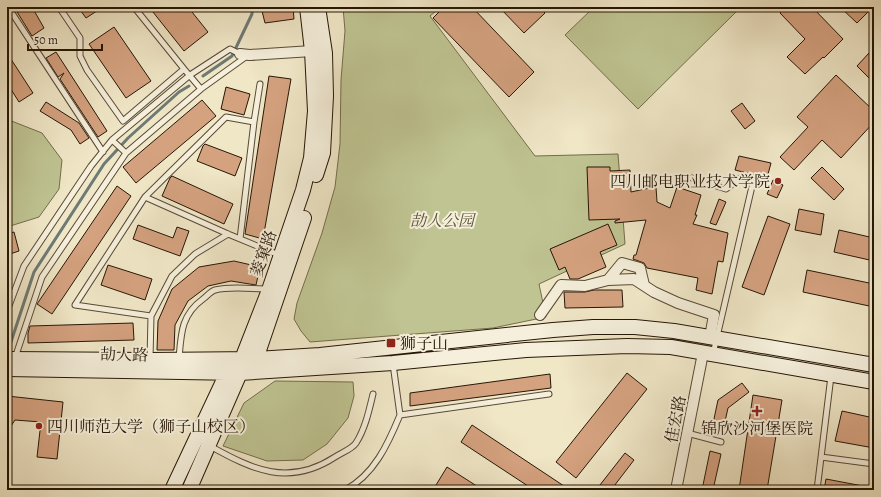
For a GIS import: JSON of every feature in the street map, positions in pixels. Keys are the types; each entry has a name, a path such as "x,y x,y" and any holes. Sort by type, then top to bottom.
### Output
{"street":[{"name":"菱窠路","path":"172,490 233,373 242,359 269,290 303,190 312,158 315,111 312,51 307,7"},
{"name":"菱窠路","path":"189,490 209,445 233,373 256,359 303,218 323,152 326,96 325,53 318,7"},
{"path":"245,54 312,51"},
{"path":"608,280 622,264 640,268 644,285"},
{"path":"540,315 561,285 585,286 608,280 634,279 654,292 678,303 714,315 713,338"},
{"path":"9,366 179,359 256,359 320,355 593,327 635,327 674,331 874,365"},
{"name":"劼人路","path":"9,366 233,373 393,363 526,350 627,346 671,347 874,382"},
{"name":"佳宏路","path":"676,490 687,433 708,354"}],"lane":[{"path":"8,7 103,152"},
{"path":"59,7 80,38 80,56 87,70 123,121 184,68"},
{"path":"134,7 201,89"},
{"path":"7,311 24,266 73,192 112,140 190,75 230,49 245,54"},
{"path":"9,366 42,277 126,153 201,89 245,54"},
{"path":"240,239 260,84"},
{"path":"151,316 75,305 145,197 226,117 254,122"},
{"path":"112,140 126,153"},
{"path":"692,178 726,189 740,178 753,182 708,354"},
{"path":"145,197 280,256"},
{"path":"150,360 151,316 172,276 195,254 228,234"},
{"path":"179,359 180,338 185,319 199,302 214,290 238,288 269,290"},
{"path":"345,490 352,486 372,468 389,441 400,415 393,363"},
{"path":"817,490 831,375"},
{"path":"209,445 238,461 264,471 288,473 304,471 327,463 355,444 366,421 373,394"},
{"path":"400,415 549,394"},
{"path":"687,433 721,442"},
{"path":"820,457 874,464"}],"green space":[{"name":"劼人公园","path":"343,7 441,7 430,16 535,156 618,154 625,244 539,284 546,317 493,328 310,342 301,331 294,319 297,303 322,233 335,187 340,144 341,80 345,31"},
{"path":"594,7 741,7 638,109 565,35"},
{"path":"7,120 42,133 62,160 59,189 39,217 7,227"},
{"path":"275,381 353,382 354,396 348,418 327,444 303,460 267,461 223,446 244,403"}],"building":[{"path":"14,7 32,7 44,28 32,36"},
{"path":"78,7 103,7 86,18"},
{"path":"149,7 188,7 208,32 184,51"},
{"path":"261,7 293,7 294,19 265,23"},
{"path":"444,7 472,7 534,72 509,97 433,18"},
{"path":"499,7 539,7 545,13 524,33"},
{"path":"786,7 812,7 843,39 805,74 787,57 805,39 780,13"},
{"path":"840,7 873,7 857,23"},
{"path":"114,27 151,81 126,98 89,44"},
{"path":"56,52 107,131 98,137 60,79 64,73 58,77 46,58"},
{"path":"7,53 33,93 19,102 7,83"},
{"path":"869,53 874,58 874,83 857,66"},
{"path":"836,75 874,111 874,122 841,158 822,140 794,170 780,157 808,127 797,117"},
{"path":"269,76 291,79 263,239 245,234"},
{"path":"226,87 250,94 244,115 221,109"},
{"path":"202,100 216,116 136,183 123,167"},
{"path":"46,102 79,123 89,138 80,144 71,130 40,111"},
{"path":"742,103 755,121 745,129 731,111"},
{"path":"205,144 242,158 235,176 197,161"},
{"path":"739,156 771,163 767,178 735,170"},
{"path":"587,167 610,167 610,171 630,170 631,192 656,187 657,202 670,208 677,187 701,195 695,215 697,215 693,224 728,233 723,262 718,261 712,294 696,290 698,278 647,268 644,263 633,259 634,255 636,255 646,220 615,223 615,221 620,219 589,220"},
{"path":"822,167 844,189 834,200 811,178"},
{"path":"172,176 233,204 224,224 162,196"},
{"path":"773,180 783,185 777,198 767,194"},
{"path":"117,186 131,196 52,314 37,304"},
{"path":"719,199 726,202 716,225 710,223"},
{"path":"799,209 824,214 821,235 795,230"},
{"path":"768,216 790,224 764,295 742,287"},
{"path":"608,224 617,245 600,252 606,267 578,279 570,279 565,267 559,270 550,249"},
{"path":"138,225 173,238 177,227 189,231 180,256 133,239"},
{"path":"839,230 874,238 874,261 834,252"},
{"path":"14,232 19,251 7,255 7,234"},
{"path":"234,261 260,267 256,285 231,281 208,286 188,301 175,325 174,350 157,350 158,321 172,289 199,267"},
{"path":"108,265 152,279 145,300 101,285"},
{"path":"807,270 874,284 874,307 803,292"},
{"path":"594,290 622,290 623,307 565,308 564,292 585,292"},
{"path":"133,323 134,340 28,343 30,326"},
{"path":"627,373 647,389 576,478 556,462"},
{"path":"550,374 551,388 410,406 410,393"},
{"path":"742,383 749,392 728,408 722,435 711,433 718,400"},
{"path":"753,395 782,400 767,490 739,490"},
{"path":"7,396 63,402 57,459 37,457 41,422 15,420 7,432"},
{"path":"842,411 874,418 874,448 835,441"},
{"path":"472,425 570,490 534,490 461,442"},
{"path":"710,451 721,454 713,490 702,490"},
{"path":"625,453 634,460 611,490 596,490"},
{"path":"447,467 483,490 433,490"},
{"path":"826,479 863,486 862,490 824,490"}],"waterway":[{"path":"203,76 232,56 252,14 252,7"},
{"path":"9,348 34,272 104,164 128,138 179,92 189,86"}],"place":[{"name":"四川邮电职业技术学院","path":"778,181"},
{"name":"狮子山","path":"391,343"},
{"name":"锦欣沙河堡医院","path":"757,411"},
{"name":"四川师范大学（狮子山校区）","path":"39,426"}]}
